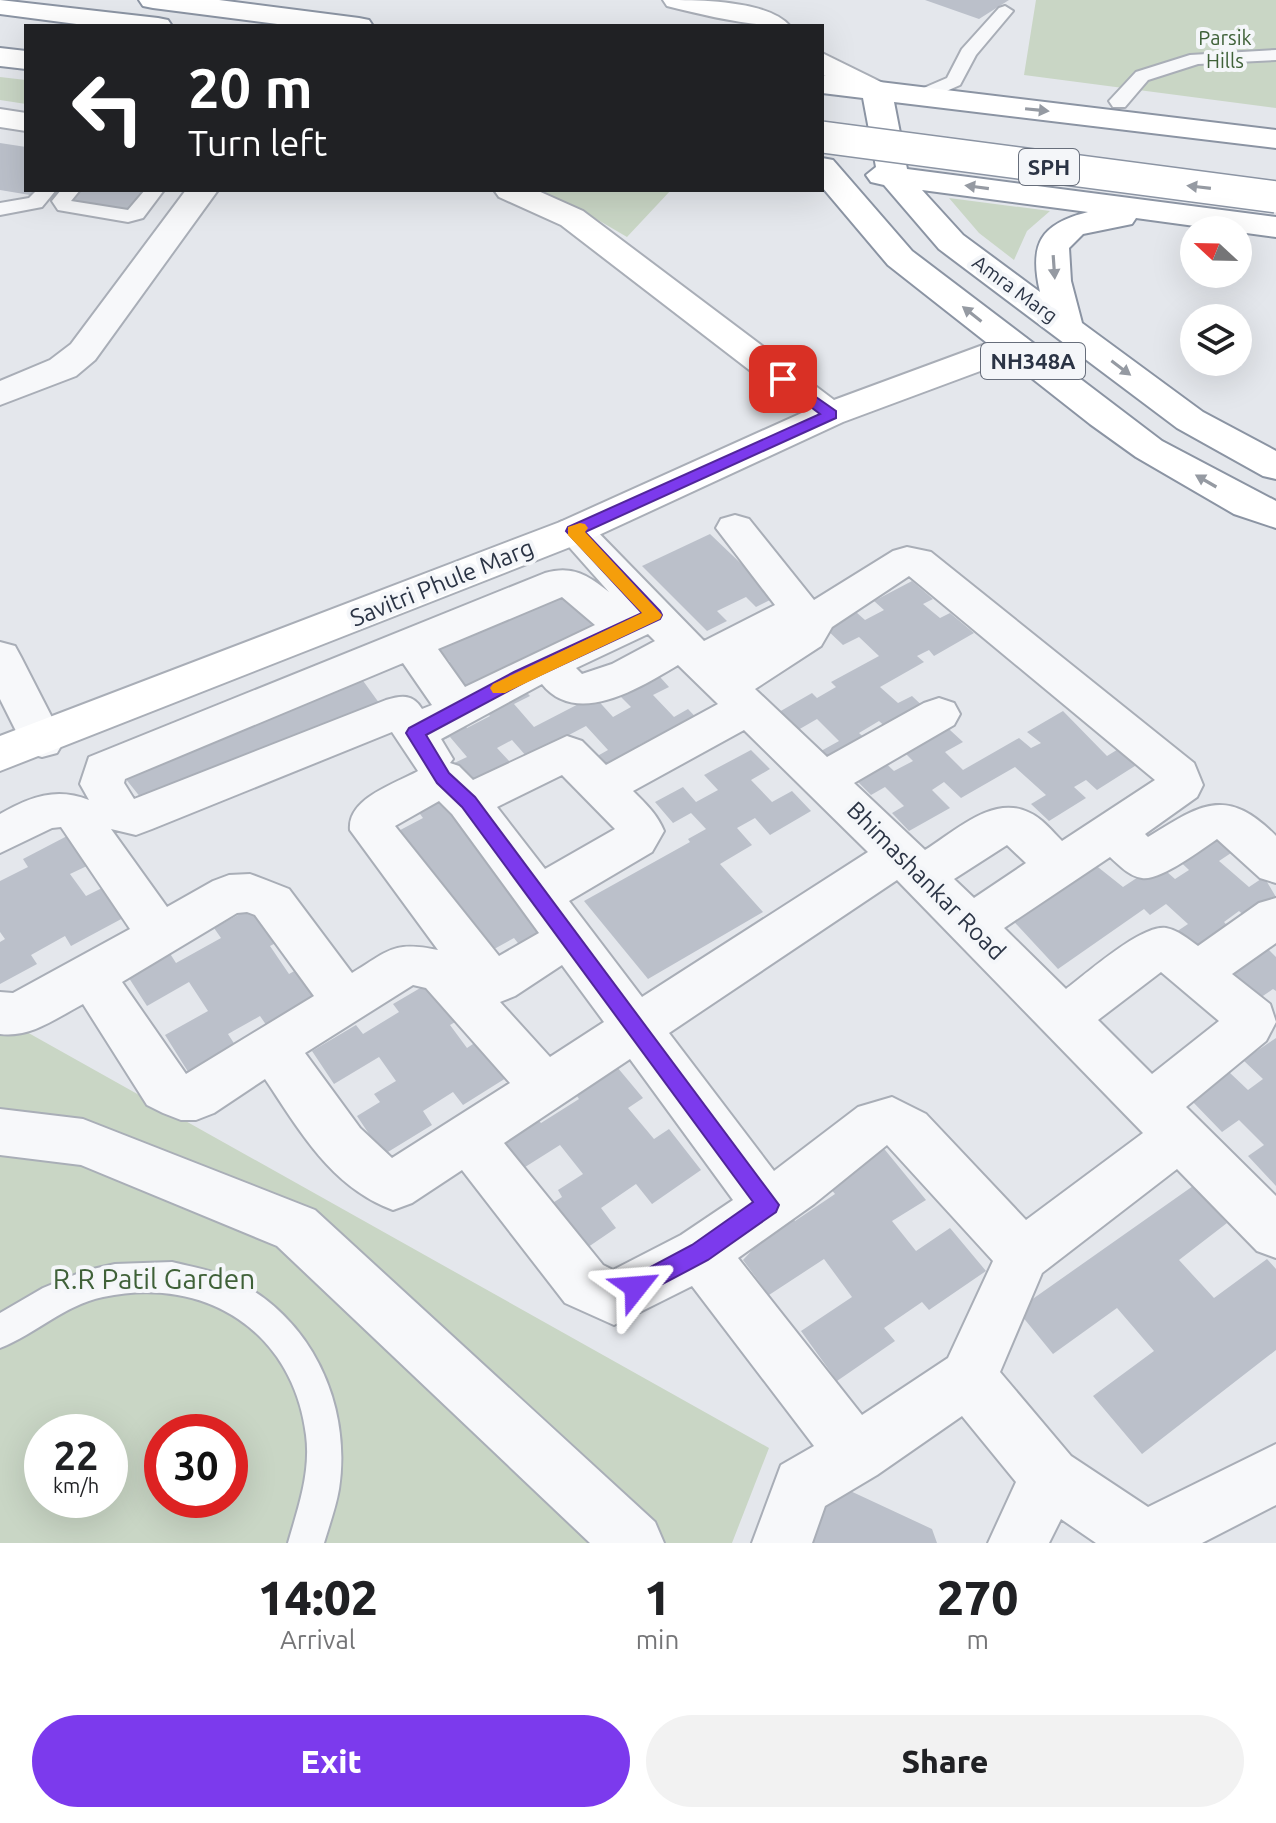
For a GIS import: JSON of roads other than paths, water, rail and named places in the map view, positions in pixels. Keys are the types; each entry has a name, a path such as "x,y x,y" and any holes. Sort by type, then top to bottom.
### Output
{"main road":[{"path":"153,0 343,24"},
{"path":"677,0 749,13 772,24"},
{"path":"0,6 142,24"},
{"path":"0,30 24,33"},
{"path":"0,57 24,60"},
{"path":"824,63 877,91"},
{"path":"824,84 1276,139"},
{"path":"877,91 893,176"},
{"name":"SPH","path":"824,111 1276,170"},
{"path":"0,118 24,122"},
{"name":"SPH","path":"824,137 1276,197"},
{"path":"824,167 1276,227"},
{"name":"Amra Marg","path":"824,169 900,258 1014,346 1149,449 1248,505 1276,515"},
{"name":"Amra Marg","path":"893,176 951,242 1190,420 1276,467"},
{"path":"514,192 572,218 830,414"},
{"path":"813,192 845,211 900,258"},
{"path":"1066,327 1052,263 1053,248 1061,232 1069,226 1094,219 1183,215"},
{"name":"Savitri Phule Marg","path":"0,754 42,741 574,531 830,414 1014,346"}],"street":[{"path":"0,394 63,368 83,352 199,194"},
{"path":"549,663 572,688 585,690 690,657 796,612 796,604 735,528"},
{"name":"Bhimashankar Road","path":"574,531 690,657 911,865 1274,1228"},
{"path":"415,733 549,663 690,657 806,636 818,617 896,566 907,561 917,562 1178,775 1181,785 1177,791 971,925"},
{"path":"160,935 95,809 105,769 411,643 567,583 690,657"},
{"path":"411,643 458,710"},
{"path":"0,657 42,741"},
{"path":"603,787 690,657"},
{"path":"0,835 56,808 95,809 136,817 401,711 456,790 636,1025 768,1205"},
{"path":"823,780 939,714"},
{"path":"538,896 636,839 641,831 639,825 603,787 567,753 378,814 372,821 373,830 489,980 498,982 547,950"},
{"path":"1113,833 1145,861 1209,822 1221,820 1234,826 1276,865"},
{"path":"272,1047 354,1161 376,1179 393,1186 636,1025 911,865 1003,824 1015,825 1059,865"},
{"path":"0,1013 17,1015 91,976 229,894 250,893 272,902 346,1002"},
{"path":"1198,972 1276,917"},
{"path":"782,1543 802,1486 856,1454 968,1378 1023,1255 1165,1121 1253,1019 1164,947 1158,948 1063,1018"},
{"path":"91,976 165,1089 181,1097 196,1097 407,964 441,971 545,1087"},
{"path":"468,1138 584,1284 614,1298 700,1253 876,1123 892,1120 908,1130 1023,1255"},
{"path":"0,1132 83,1142 296,1228 634,1543"},
{"path":"700,1253 856,1454"},
{"path":"968,1378 1050,1477 1147,1542 1276,1473"},
{"path":"1018,1543 1050,1477"}],"lane":[{"path":"918,97 954,81 968,53 1005,11"},
{"path":"1118,101 1142,76 1196,59 1276,55"},
{"path":"0,209 35,203 45,192"},
{"path":"69,192 61,201 65,206 128,216 136,214 154,192"},
{"path":"170,192 199,194"},
{"path":"0,1332 48,1300 113,1279 178,1278 236,1296 283,1333 313,1382 326,1443 319,1510 306,1543"}],"park label":[{"name":"Parsik Hills","path":"1225,50"},
{"name":"R.R Patil Garden","path":"154,1279"}]}
